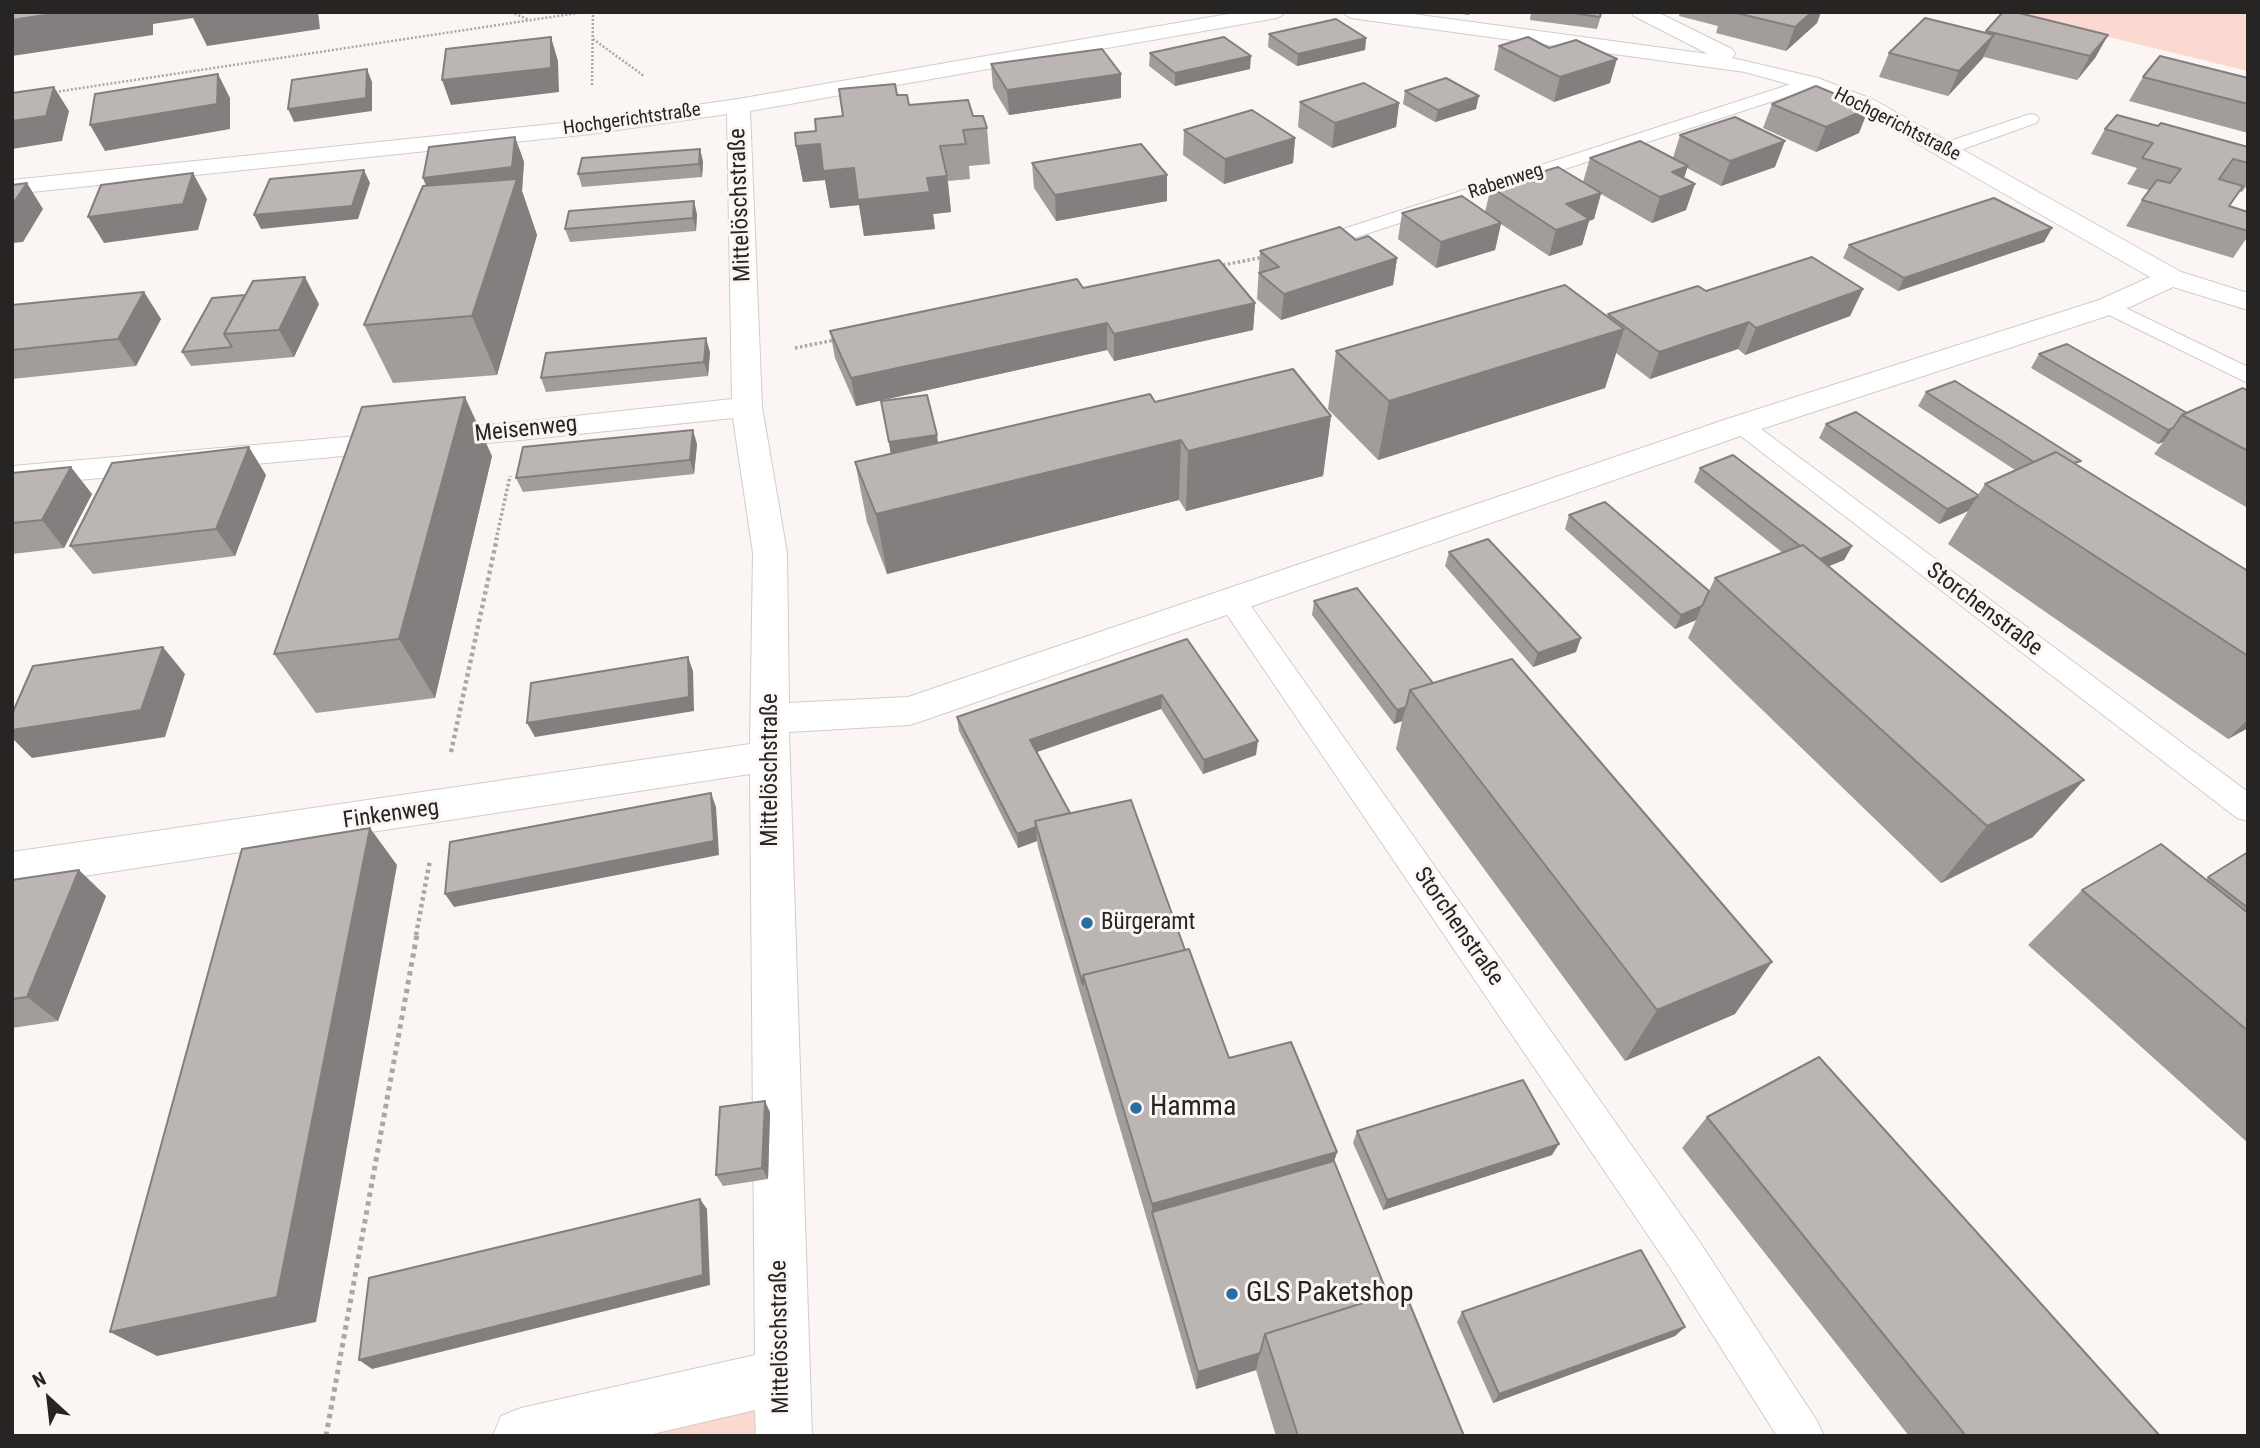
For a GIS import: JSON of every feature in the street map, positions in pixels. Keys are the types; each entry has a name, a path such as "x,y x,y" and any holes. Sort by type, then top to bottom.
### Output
{"street":[{"name":"Hochgerichtstraße","path":"12,187 591,127 738,106 1245,14 1277,12"},
{"name":"Hochgerichtstraße","path":"1351,12 1746,66 1810,83 1866,105 2171,278 2248,302"},
{"path":"1642,12 1746,66"},
{"name":"Mittelöschstraße","path":"738,106 747,407 770,554 770,738 784,1436"},
{"path":"770,738 909,711 1741,425 2109,306 2171,278"},
{"name":"Meisenweg","path":"12,476 520,431 747,407"},
{"name":"Finkenweg","path":"12,870 439,808 770,738"},
{"path":"521,1436 782,1376"}],"lane":[{"name":"Rabenweg","path":"1296,251 1810,83"},
{"path":"1945,149 2030,119"},
{"path":"2109,306 2248,376"},
{"name":"Storchenstraße","path":"1741,425 2237,801"},
{"name":"Storchenstraße","path":"1231,599 1685,1255 1802,1436"}],"path":[{"path":"511,12 529,20"},
{"path":"51,92 584,12"},
{"path":"591,127 593,12"},
{"path":"1214,267 1296,251"},
{"path":"747,358 843,339"},
{"path":"326,1436 439,808 520,431"}],"shaded area":[{"path":"2006,12 2248,12 2248,71"},
{"path":"782,1376 784,1436 521,1436"}],"building":[{"path":"12,12 65,12 12,20"},
{"path":"1566,12 1601,12 1600,17"},
{"path":"1732,12 1812,12 1795,27"},
{"path":"2003,12 2015,12 2108,35 2090,56 1986,31"},
{"path":"1925,18 1994,35 1959,71 1889,53"},
{"path":"1336,19 1366,38 1298,54 1269,34"},
{"path":"551,37 551,68 442,80 446,49"},
{"path":"1224,37 1251,56 1175,73 1150,53"},
{"path":"1528,37 1549,48 1576,40 1617,59 1560,77 1499,46"},
{"path":"1102,49 1121,74 1007,90 991,64"},
{"path":"2160,56 2248,78 2248,104 2143,77"},
{"path":"367,69 366,98 288,109 292,80"},
{"path":"218,74 217,104 90,125 95,94"},
{"path":"1446,78 1479,96 1438,110 1405,91"},
{"path":"1364,83 1399,103 1335,123 1300,102"},
{"path":"895,84 897,95 907,95 909,105 968,100 973,116 983,116 987,128 963,130 966,144 940,146 947,176 927,178 930,192 858,200 854,168 823,171 820,144 796,146 795,133 816,131 815,119 843,116 839,89"},
{"path":"1816,86 1869,108 1826,127 1772,104"},
{"path":"54,87 46,116 12,121 12,93"},
{"path":"1252,110 1295,138 1225,159 1184,130"},
{"path":"2117,115 2158,126 2161,123 2248,147 2248,163 2233,159 2219,179 2243,186 2229,206 2248,212 2248,231 2142,200 2157,180 2170,183 2181,169 2142,158 2153,143 2105,129"},
{"path":"1735,117 1785,141 1730,161 1680,135"},
{"path":"515,137 512,167 423,178 429,147"},
{"path":"1640,141 1688,166 1672,172 1695,184 1660,197 1590,158"},
{"path":"1141,144 1167,175 1055,195 1032,163"},
{"path":"700,149 699,164 578,174 582,158"},
{"path":"1558,167 1601,193 1566,204 1589,219 1556,230 1491,187"},
{"path":"364,170 352,206 254,215 270,179"},
{"path":"193,173 183,204 88,217 101,185"},
{"path":"517,179 472,316 364,325 423,186"},
{"path":"27,183 12,205 12,185"},
{"path":"1462,196 1501,223 1441,242 1402,213"},
{"path":"1994,198 2052,228 1904,278 1849,245"},
{"path":"694,201 693,218 565,229 569,211"},
{"path":"1340,227 1356,240 1368,236 1397,258 1284,294 1259,273 1279,267 1260,251"},
{"path":"1812,257 1863,289 1756,328 1749,322 1659,352 1608,314 1698,286 1706,291"},
{"path":"1219,260 1255,303 1114,334 1107,323 851,378 830,331 1077,279 1083,288"},
{"path":"305,277 279,330 224,334 253,281"},
{"path":"1565,285 1624,329 1389,401 1336,351"},
{"path":"144,292 118,339 12,350 12,305"},
{"path":"245,295 224,334 232,347 182,352 212,298"},
{"path":"706,338 704,362 541,378 546,353"},
{"path":"2067,344 2187,413 2168,430 2039,354"},
{"path":"1293,369 1331,416 1188,451 1181,440 876,514 855,462 1150,394 1155,402"},
{"path":"1955,381 2081,461 2074,463 2056,452 2034,462 1926,392"},
{"path":"2243,388 2248,391 2248,451 2182,415"},
{"path":"927,395 937,435 889,442 881,401"},
{"path":"465,397 399,639 274,654 362,407"},
{"path":"1856,412 1978,495 1977,497 1947,509 1826,424"},
{"path":"693,430 690,460 516,478 523,447"},
{"path":"249,447 216,529 70,546 112,463"},
{"path":"2056,452 2248,571 2248,656 1985,484"},
{"path":"1733,455 1852,546 1820,559 1700,468"},
{"path":"71,467 42,520 12,523 12,473"},
{"path":"1605,502 1709,591 1702,606 1681,615 1569,515"},
{"path":"1488,539 1581,638 1538,653 1449,552"},
{"path":"1803,545 2084,780 1987,826 1715,578"},
{"path":"1357,588 1433,683 1410,690 1406,707 1397,710 1314,601"},
{"path":"1187,639 1258,741 1204,760 1162,695 1030,740 1070,813 1035,821 1036,827 1017,834 957,717"},
{"path":"163,647 141,710 12,730 12,714 33,666"},
{"path":"688,657 689,697 527,723 531,683"},
{"path":"1512,659 1772,962 1657,1010 1410,690"},
{"path":"711,793 714,841 445,894 450,842"},
{"path":"1131,800 1185,950 1083,975 1083,985 1035,821"},
{"path":"370,828 277,1297 110,1332 242,849"},
{"path":"2161,844 2248,913 2248,1031 2082,890"},
{"path":"2248,852 2248,908 2208,877"},
{"path":"79,870 27,997 12,999 12,880"},
{"path":"1189,949 1229,1058 1291,1042 1337,1152 1152,1204 1083,975"},
{"path":"1819,1057 2160,1436 1966,1436 1707,1117"},
{"path":"1523,1080 1559,1144 1387,1200 1357,1131"},
{"path":"765,1101 762,1168 716,1175 720,1107"},
{"path":"1334,1161 1388,1295 1265,1334 1260,1353 1198,1372 1152,1212"},
{"path":"700,1199 703,1275 359,1360 369,1278"},
{"path":"1641,1250 1685,1327 1499,1394 1462,1312"},
{"path":"1404,1290 1464,1436 1298,1436 1265,1334"}],"place":[{"name":"Bürgeramt","path":"1087,923"},
{"name":"Hamma","path":"1136,1108"},
{"name":"GLS Paketshop","path":"1232,1294"}]}
